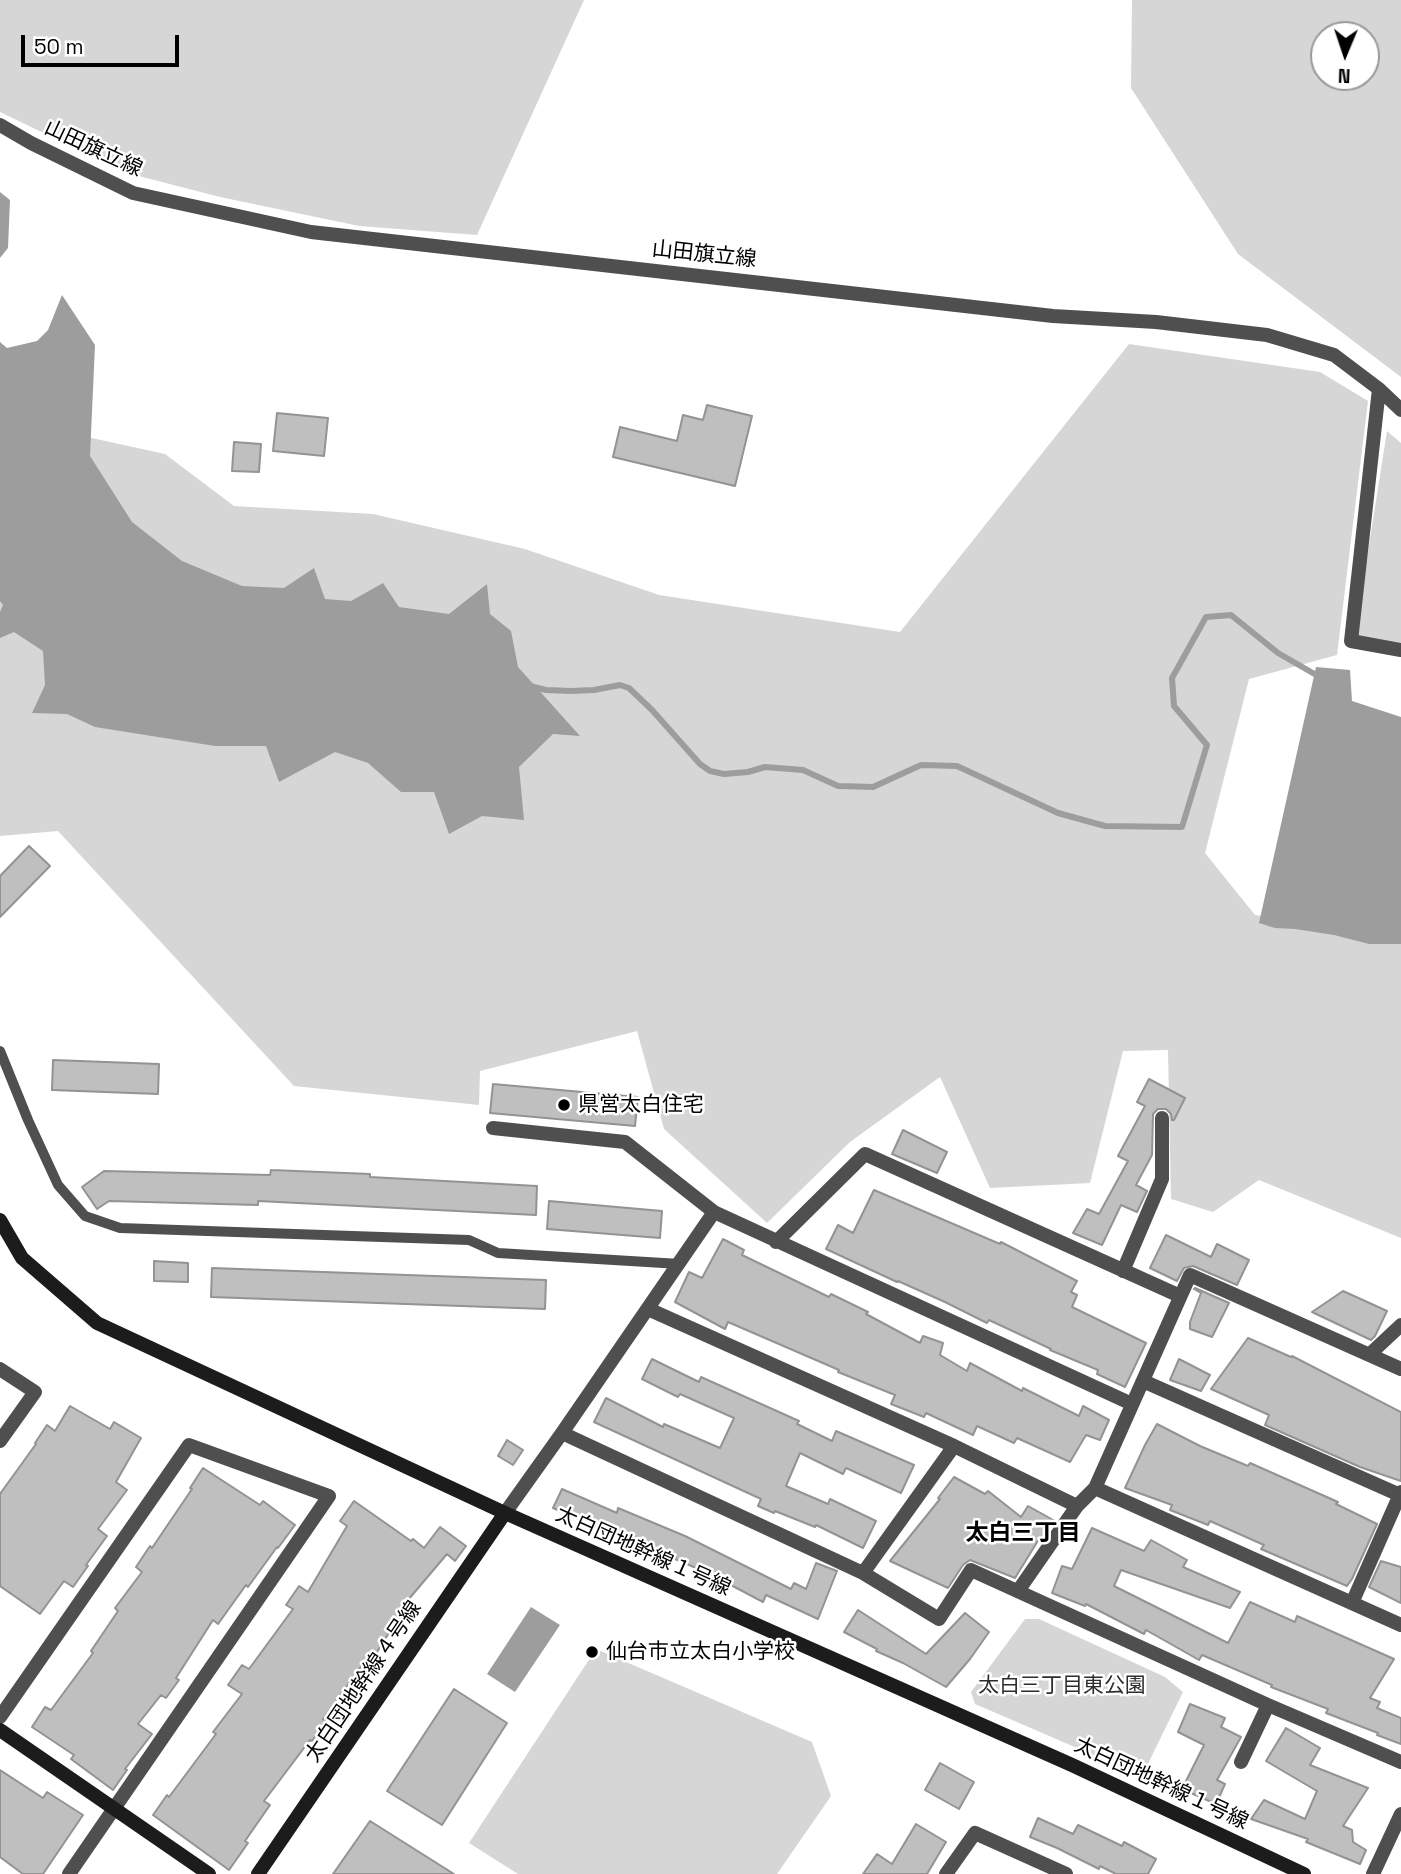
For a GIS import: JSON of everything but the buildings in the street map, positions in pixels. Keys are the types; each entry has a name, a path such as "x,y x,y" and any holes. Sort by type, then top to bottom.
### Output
{"street":[{"name":"山田旗立線","path":"0,125 133,193 311,232 1053,316 1156,322 1267,335 1334,355 1379,389 1401,410"},
{"path":"1379,389 1351,641 1401,650"},
{"path":"1123,1270 1162,1179 1162,1118"},
{"path":"493,1128 625,1142 714,1212 1132,1404"},
{"path":"776,1242 865,1154 1180,1296"},
{"path":"505,1513 714,1212"},
{"name":"太白団地幹線１号線","path":"0,1220 22,1258 97,1323 505,1513 1072,1765 1304,1874"},
{"path":"1018,1591 1077,1506 1095,1488 1190,1275 1401,1369"},
{"path":"648,1309 954,1446 1077,1506"},
{"path":"1369,1354 1401,1325"},
{"path":"0,1369 36,1392 0,1441"},
{"path":"1143,1381 1400,1494 1352,1603"},
{"path":"562,1433 863,1573 939,1619 971,1570 1268,1705 1401,1762"},
{"path":"0,1717 189,1445 329,1496 69,1874"},
{"path":"863,1573 954,1446"},
{"path":"1095,1488 1401,1625"},
{"name":"太白団地幹線４号線","path":"258,1874 505,1513"},
{"path":"1241,1762 1268,1705"},
{"path":"0,1730 209,1874"},
{"path":"1373,1874 1401,1814"},
{"path":"946,1874 975,1833 1066,1874"}],"lane":[{"path":"0,1051 58,1185 85,1216 120,1228 468,1240 498,1253 680,1264"}],"green space":[{"path":"0,0 584,0 477,235 359,226 220,197 127,173 0,112"},
{"path":"1132,0 1401,0 1401,377 1238,254 1131,88"},
{"path":"1129,344 1320,372 1368,401 1337,655 1249,679 1205,853 1255,915 1401,935 1401,1238 1259,1180 1213,1212 1171,1199 1168,1050 1123,1051 1090,1183 990,1188 940,1077 850,1142 767,1223 664,1129 637,1031 480,1071 479,1105 294,1086 58,831 0,836 0,418 165,454 234,506 373,514 525,549 659,595 900,632"},
{"path":"1387,431 1401,443 1401,648 1354,640"},
{"name":"太白三丁目東公園","path":"1025,1619 1039,1619 1165,1677 1183,1692 1142,1776 975,1704 971,1692"},
{"path":"596,1649 812,1742 831,1796 777,1874 518,1874 469,1843"}],"shaded area":[{"path":"0,192 10,200 8,248 0,258"},
{"path":"62,295 95,345 90,456 132,522 182,561 242,586 284,588 314,568 325,599 351,601 383,583 399,607 449,614 487,584 490,614 511,631 518,667 580,736 553,734 519,767 524,820 482,816 449,834 434,792 401,792 368,763 335,752 279,782 266,746 215,746 95,727 67,714 32,713 45,685 43,651 14,632 0,638 0,612 3,605 0,601 0,342 7,348 37,341 48,330"},
{"path":"1316,667 1350,670 1352,701 1401,717 1401,944 1369,944 1334,935 1275,928 1259,923"},
{"path":"531,1607 560,1625 515,1692 487,1674"}],"waterway":[{"path":"530,686 571,691 620,685 629,688 700,764 710,771 724,774 765,767 803,770 838,786 873,787 921,765 957,766 1058,813 1105,826 1182,827 1207,745 1174,706 1172,678 1206,617 1231,615 1278,653 1318,676"}],"place":[{"name":"県営太白住宅","path":"564,1105"},
{"name":"仙台市立太白小学校","path":"592,1652"}],"district":[{"name":"太白三丁目","path":"1023,1534"}]}
